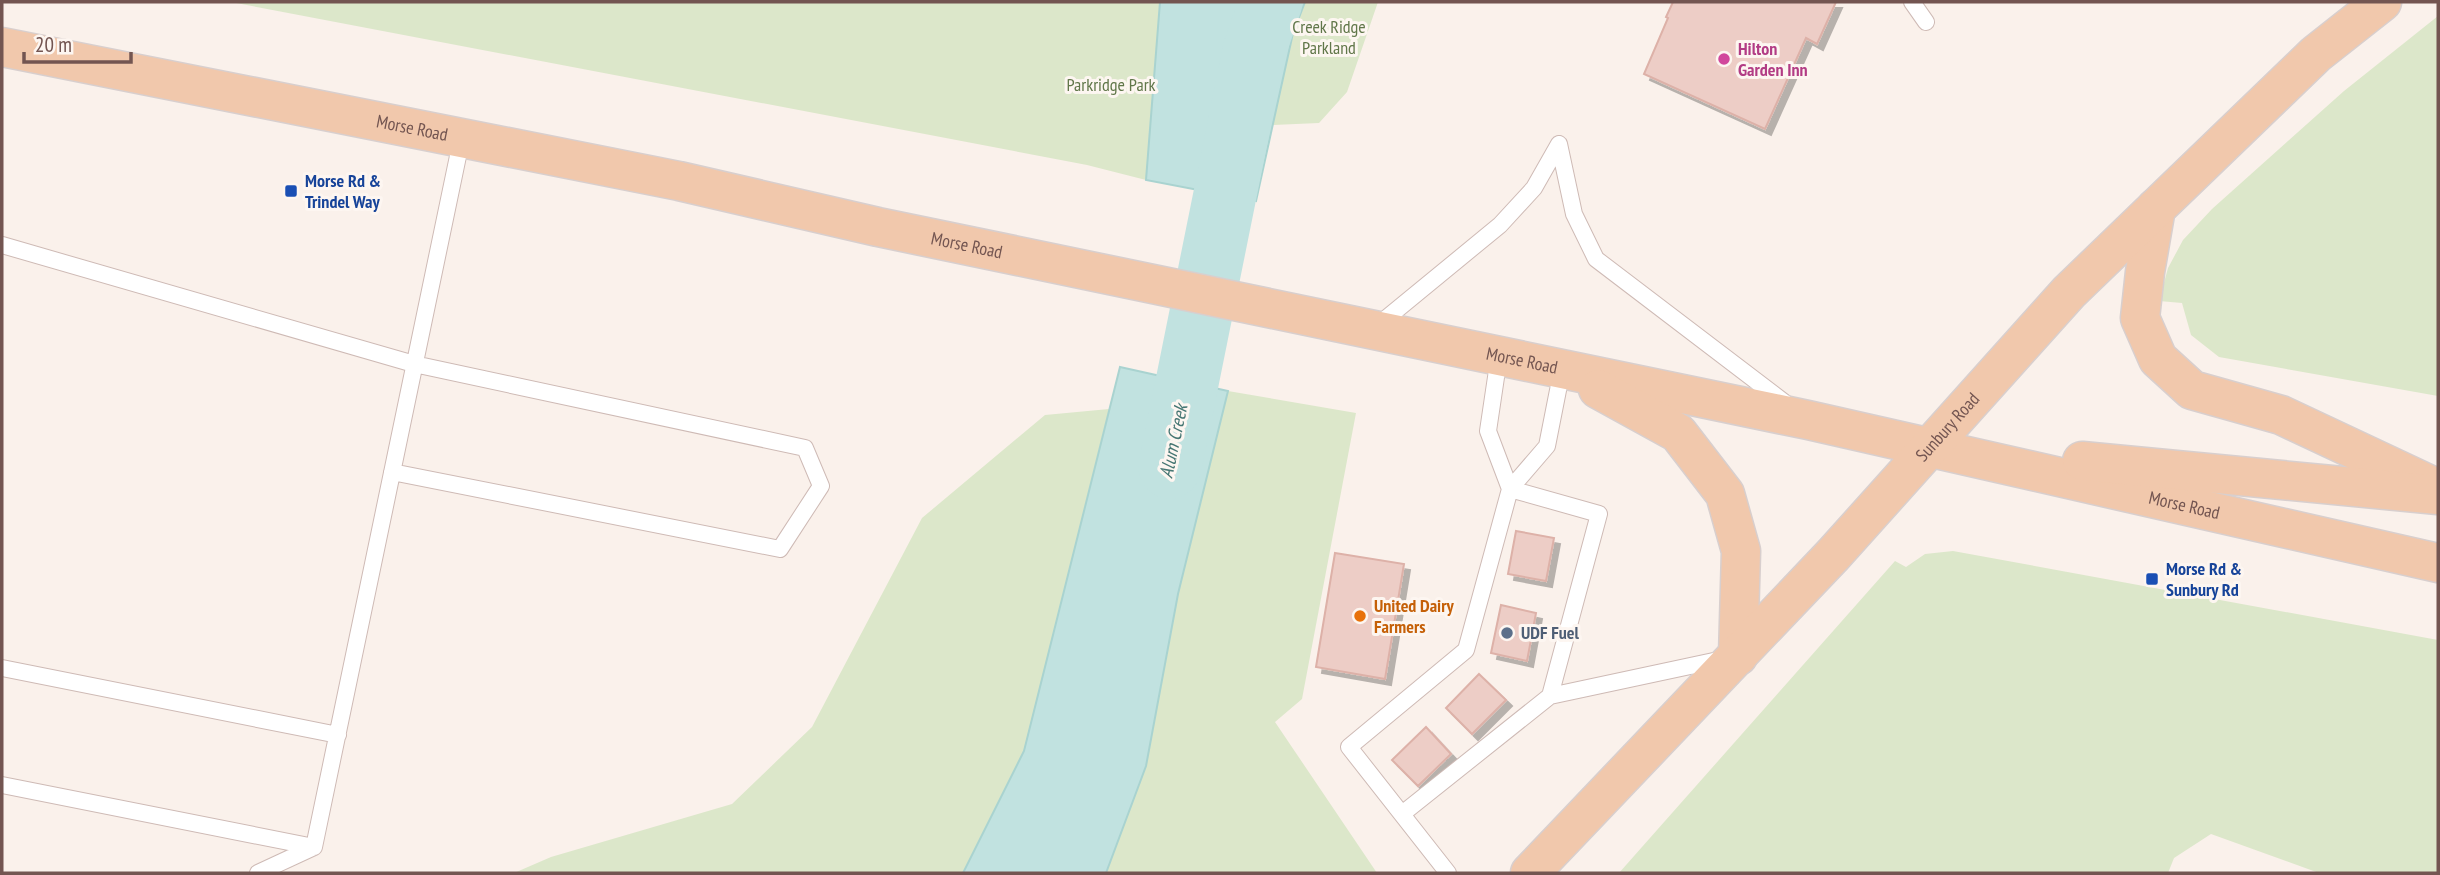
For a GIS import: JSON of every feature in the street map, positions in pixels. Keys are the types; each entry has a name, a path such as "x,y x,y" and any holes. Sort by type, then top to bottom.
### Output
{"main road":[{"name":"Sunbury Road","path":"1530,873 1738,656 2069,292 2316,54 2382,2"},
{"name":"Morse Road","path":"2,47 679,181 1014,255 1808,420 2438,563"},
{"path":"2156,208 2140,318 2158,359 2192,390 2281,415 2438,489"},
{"path":"1562,370 1678,433 1725,495 1741,551 1738,656"},
{"name":"Morse Road","path":"1930,447 2438,495"}],"lane":[{"path":"1912,2 1926,22"},
{"path":"314,848 462,137"},
{"path":"1372,330 1500,225 1534,188 1559,144 1574,214 1596,259 1808,420"},
{"path":"2,246 414,364 805,449 821,486 780,549 393,471"},
{"path":"1499,357 1488,431 1510,489"},
{"path":"1448,873 1349,747 1466,650 1510,489 1547,446 1562,370"},
{"path":"1510,489 1599,514 1550,695"},
{"path":"1402,814 1550,695 1738,656"},
{"path":"2,668 338,735"},
{"path":"2,785 314,848"},
{"path":"258,873 314,848"}],"green space":[{"name":"Parkridge Park","path":"231,2 1250,2 1229,65 1146,180 1087,165"},
{"name":"Creek Ridge Parkland","path":"1305,2 1378,2 1347,92 1319,123 1273,125 1293,32"},
{"path":"2438,16 2438,396 2219,357 2191,335 2182,303 2159,301 2168,268 2183,240 2212,209 2344,91"},
{"path":"1228,391 1356,413 1302,699 1275,722 1377,873 1106,873 1146,766 1178,594"},
{"path":"1109,409 1024,751 963,873 514,873 551,857 732,804 812,727 922,518 1045,415"},
{"path":"1953,551 2438,640 2438,873 2319,873 2211,834 2174,858 2168,873 1619,873 1895,561 1906,567 1925,554"}],"water":[{"path":"1160,2 1305,2 1293,33 1256,201 1146,180"},
{"path":"1120,367 1228,391 1178,594 1146,766 1106,873 963,873 1024,751"}],"building":[{"name":"Hilton Garden Inn","path":"1673,2 1836,2 1817,44 1806,38 1765,129 1644,74"},
{"path":"1516,531 1554,538 1546,581 1508,574"},
{"name":"United Dairy Farmers","path":"1335,553 1404,564 1385,679 1316,667"},
{"path":"1501,605 1536,613 1527,661 1491,653"},
{"path":"1479,674 1506,700 1472,734 1446,708"},
{"path":"1426,727 1451,754 1418,786 1392,760"}],"waterway":[{"name":"Alum Creek","path":"1170,467 1254,51 1271,2"}],"place":[{"name":"Hilton Garden Inn","path":"1724,59"},
{"name":"Morse Rd & Trindel Way","path":"291,191"},
{"name":"Morse Rd & Sunbury Rd","path":"2152,579"},
{"name":"United Dairy Farmers","path":"1360,616"},
{"name":"UDF Fuel","path":"1507,633"}]}
